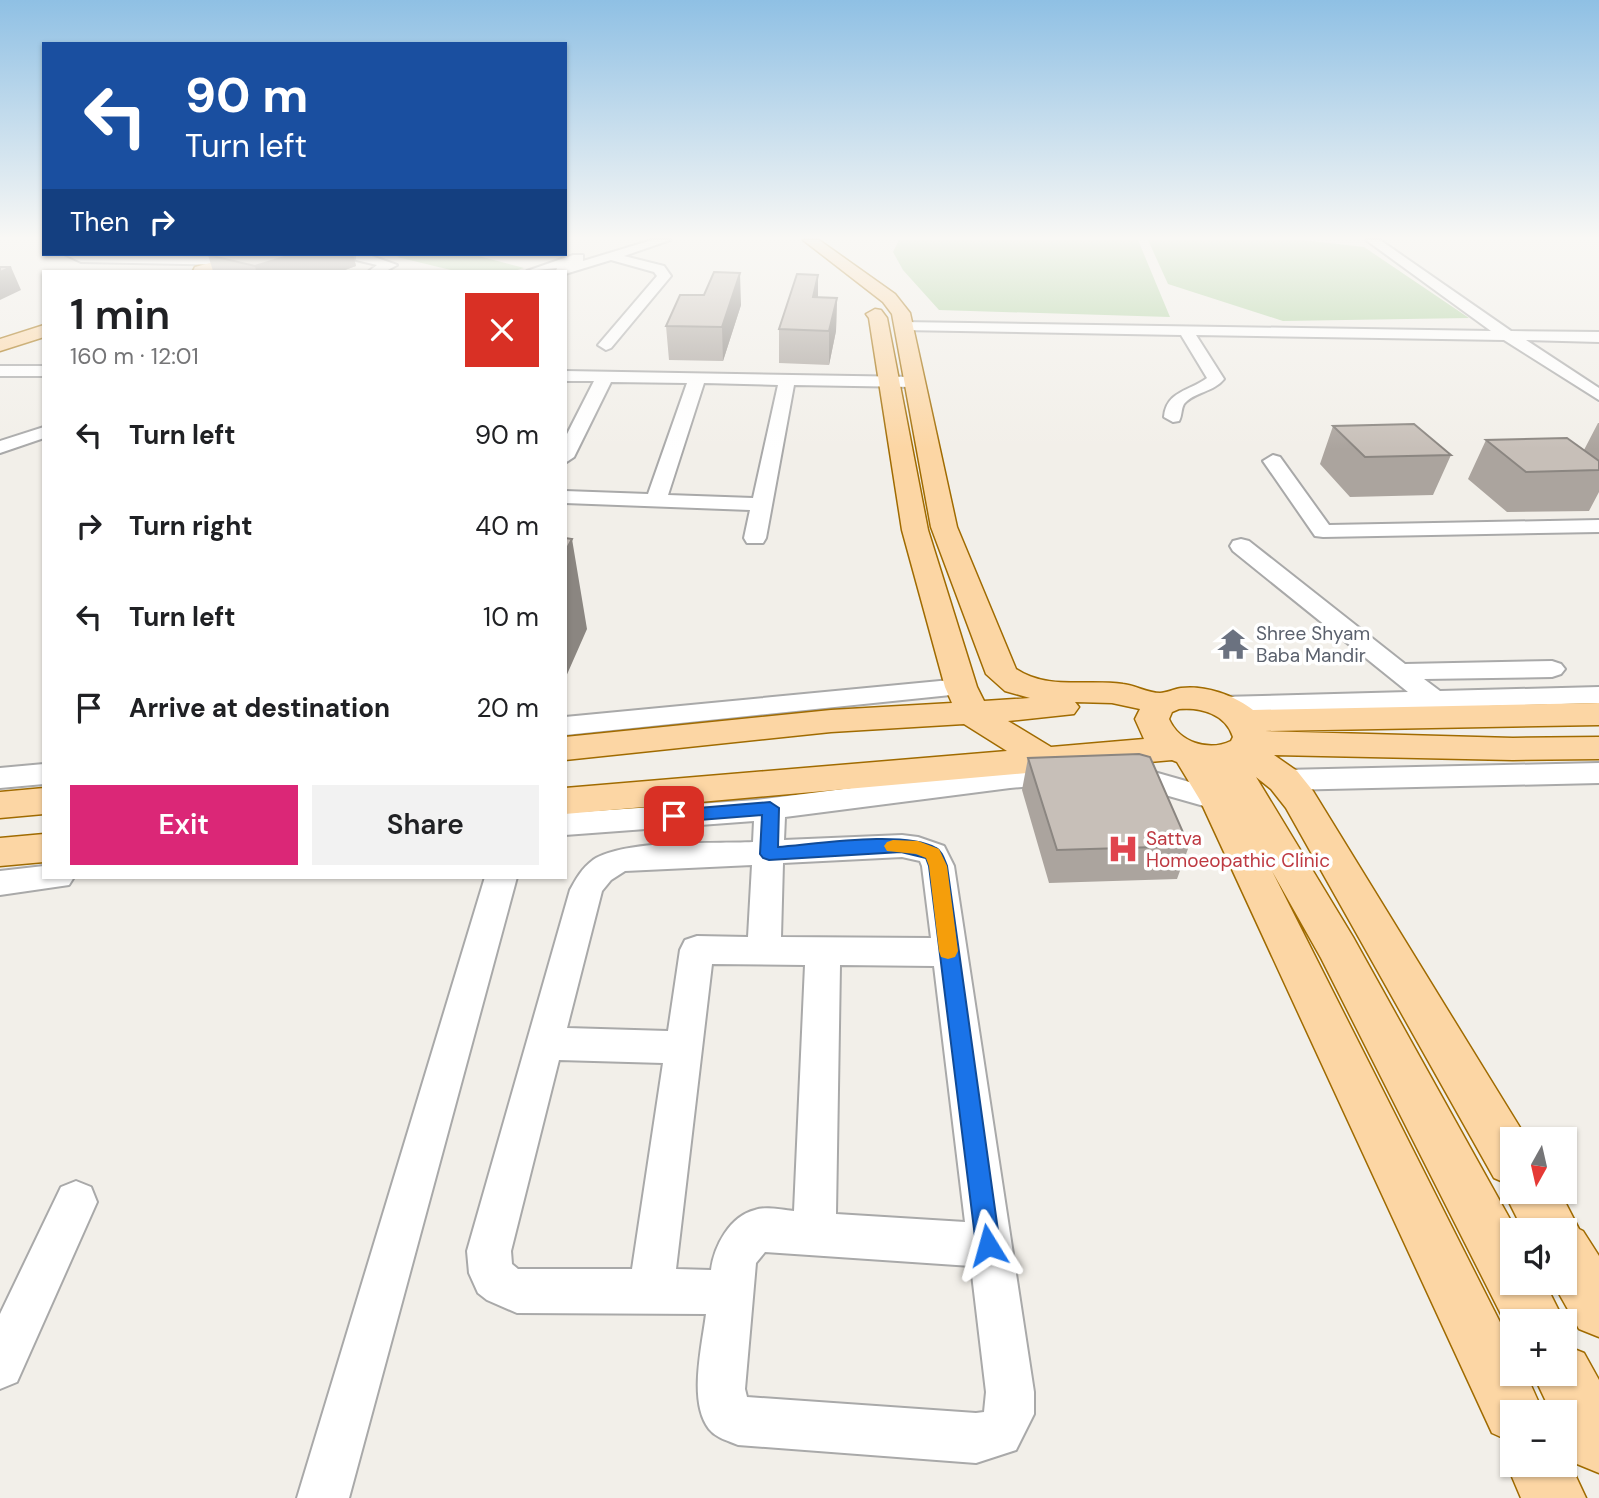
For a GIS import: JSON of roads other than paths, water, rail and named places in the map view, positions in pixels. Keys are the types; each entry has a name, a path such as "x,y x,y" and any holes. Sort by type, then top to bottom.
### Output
{"main road":[{"path":"872,310 878,318 900,382 944,527 1002,674 1009,681 1029,689 1125,691 1163,700"},
{"path":"899,310 902,326 900,382 915,530 967,700 1045,759"},
{"path":"0,331 42,319"},
{"path":"0,345 42,332"},
{"path":"567,749 831,721 967,700 1207,700 1221,747 1508,1400"},
{"path":"1163,700 1152,719 1158,734 1221,747 1599,748"},
{"path":"567,801 1599,714"},
{"path":"1221,747 1284,780 1300,800 1500,1141"},
{"path":"1221,747 1338,949 1500,1255"},
{"path":"0,805 42,801"},
{"path":"0,852 42,848"},
{"path":"1577,1272 1599,1309"},
{"path":"1569,1386 1599,1442"},
{"path":"1544,1477 1554,1498"}],"street":[{"path":"606,345 635,310"},
{"path":"1471,310 1599,395"},
{"path":"902,326 1599,337"},
{"path":"1173,417 1172,408 1175,401 1212,384 1216,379 1185,330"},
{"path":"0,371 42,371"},
{"path":"567,376 900,382"},
{"path":"567,453 605,377"},
{"path":"656,499 697,378"},
{"path":"755,538 787,380"},
{"path":"0,447 42,433"},
{"path":"0,462 42,448"},
{"path":"1273,461 1323,531 1599,526"},
{"path":"567,497 761,503"},
{"path":"1241,546 1433,699"},
{"path":"1399,672 1552,669"},
{"path":"567,824 770,808 1010,778 1131,774 1221,747 1433,699 1599,695"},
{"path":"567,726 967,700"},
{"path":"1284,780 1599,773"},
{"path":"0,778 42,774"},
{"path":"764,951 770,808"},
{"path":"731,1292 517,1291 499,1285 489,1271 489,1251 586,890 591,878 605,866 621,860 901,846 918,848 933,854 938,866 1010,1392 1010,1414 999,1433 975,1438 738,1421 726,1412 721,1389 737,1254 757,1230 988,1245"},
{"path":"0,883 42,879"},
{"path":"323,1498 499,879"},
{"path":"651,1291 697,950 948,952"},
{"path":"814,1233 823,952"},
{"path":"545,1043 684,1048"},
{"path":"0,1365 76,1202"}],"place":[{"name":"Shree Shyam Baba Mandir","path":"1233,644"},
{"name":"Sattva Homoeopathic Clinic","path":"1123,849"}]}
